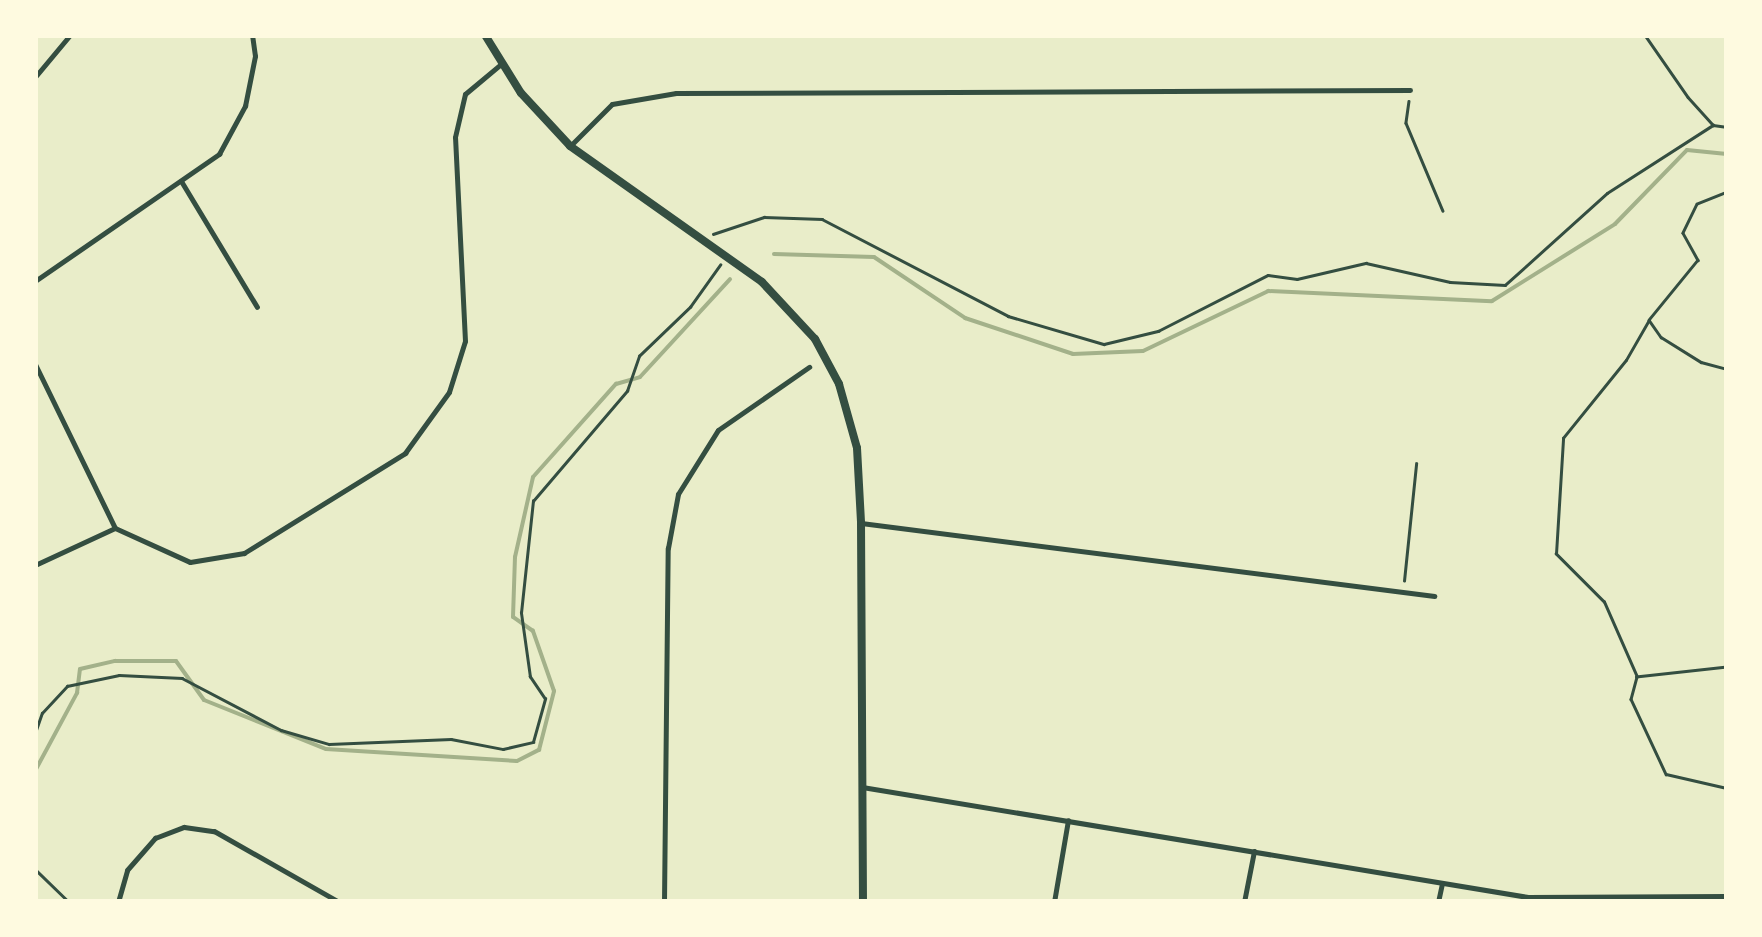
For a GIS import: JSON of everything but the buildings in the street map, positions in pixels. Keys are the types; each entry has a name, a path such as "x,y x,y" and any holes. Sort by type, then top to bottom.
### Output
{"main road":[{"path":"486,35 501,64 570,146 626,192 727,256 796,316 829,362 850,412 861,523 863,902"}],"street":[{"path":"35,77 70,35"},
{"path":"35,282 219,154 245,106 255,56 252,35"},
{"path":"35,364 115,528 190,562 244,553 405,453 450,392 465,341 457,118 465,94 501,64"},
{"path":"570,146 612,104 664,94 1410,90"},
{"path":"180,181 257,306"},
{"path":"664,902 668,548 678,494 718,430 809,367"},
{"path":"861,523 1434,596"},
{"path":"35,565 115,528"},
{"path":"862,788 1528,897 1727,896"},
{"path":"1054,902 1068,820"},
{"path":"118,902 128,870 155,838 184,827 214,831 339,902"},
{"path":"1244,902 1254,851"},
{"path":"1438,902 1442,882"}],"path":[{"path":"1645,35 1714,125 1727,128"},
{"path":"1410,90 1406,123 1442,211"},
{"path":"702,238 764,217 822,220 1008,316 1104,344 1158,331 1194,307 1268,276 1298,278 1366,263 1450,282 1505,285 1607,193 1714,125"},
{"path":"1727,192 1697,204 1684,233 1698,260 1649,320 1626,360 1563,438 1556,554 1604,602 1637,677 1630,700 1656,764 1678,779 1727,788"},
{"path":"35,733 42,713 67,686 119,675 182,678 281,730 329,744 451,739 503,749 533,742 545,699 530,677 521,613 532,500 627,391 638,356 690,307 727,256"},
{"path":"1649,320 1661,337 1700,362 1727,368"},
{"path":"1402,592 1416,464"},
{"path":"1637,677 1727,667"},
{"path":"35,869 69,902"}],"waterway":[{"path":"774,254 874,257 965,318 1073,354 1143,351 1268,291 1492,301 1615,224 1687,150 1727,154"},
{"path":"35,771 77,693 80,669 115,661 176,661 204,700 326,749 517,761 539,750 554,691 533,631 513,617 515,557 533,477 616,384 640,377 730,279"}]}
